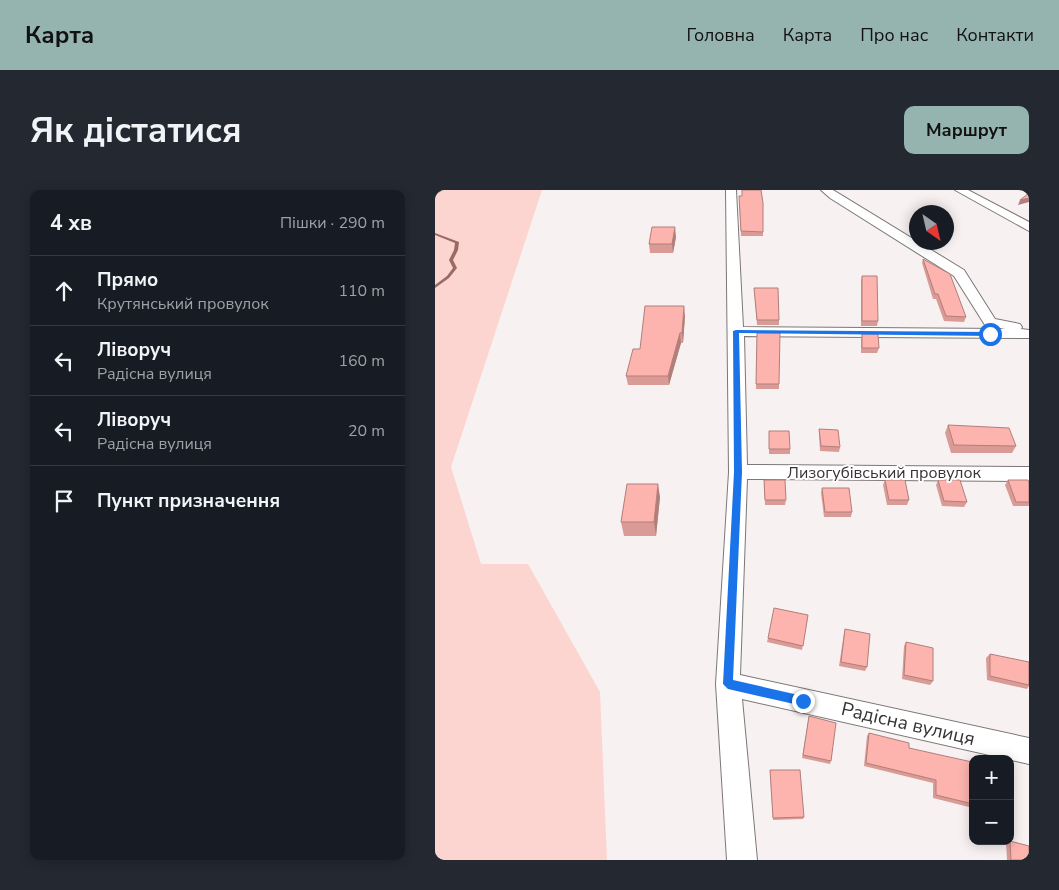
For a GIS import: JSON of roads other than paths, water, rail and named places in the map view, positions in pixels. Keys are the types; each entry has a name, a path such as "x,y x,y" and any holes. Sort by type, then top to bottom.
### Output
{"street":[{"path":"731,190 738,472 728,684 742,860"},
{"path":"826,190 959,273 990,322 1029,330"},
{"path":"960,190 1029,228"},
{"path":"736,331 1029,334"},
{"name":"Лизогубівський провулок","path":"738,472 1029,474"},
{"name":"Радісна вулиця","path":"728,684 1029,751"}],"waterway":[{"path":"435,194 441,190"},
{"path":"435,234 457,242 456,250 451,260 455,268 448,277 435,287"}]}
